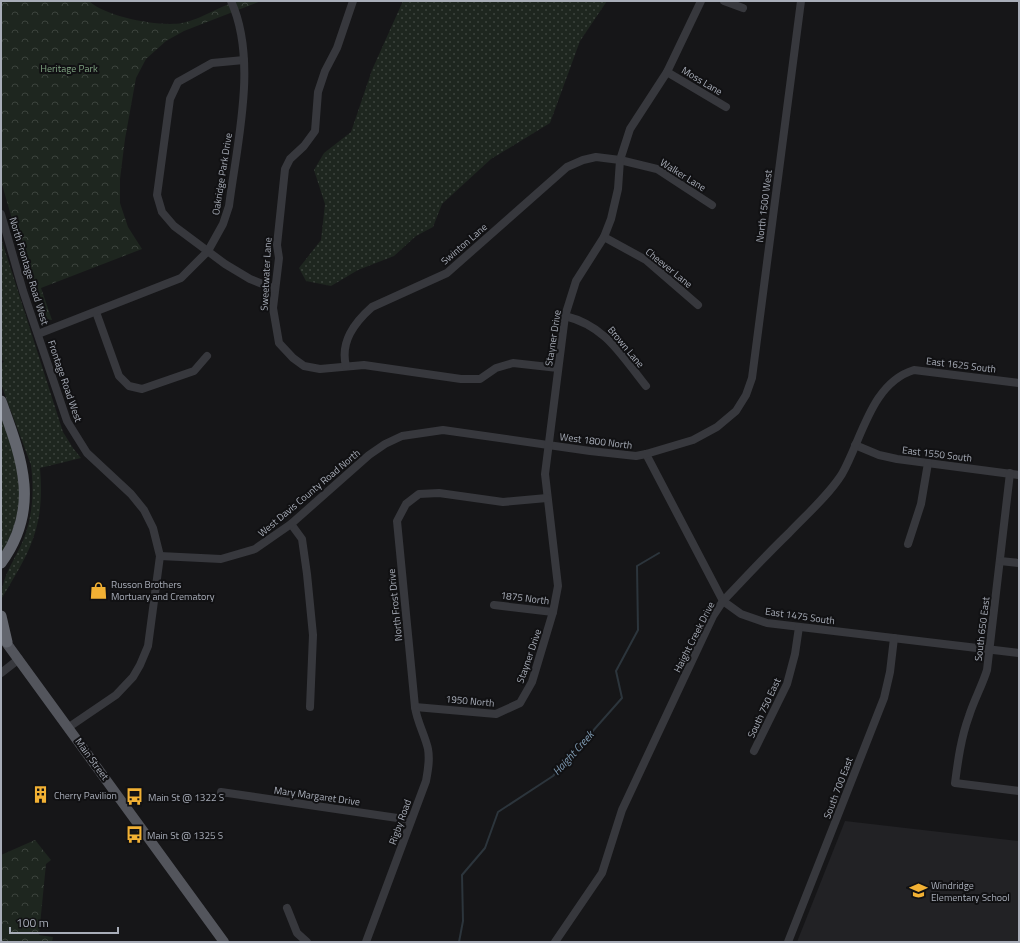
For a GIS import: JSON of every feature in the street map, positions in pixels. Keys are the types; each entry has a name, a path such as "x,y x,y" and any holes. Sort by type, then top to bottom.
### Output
{"highway":[{"path":"1,401 17,444 25,481 23,512 19,529 10,549 1,562"},
{"path":"1,572 8,560 10,549"},
{"path":"1,616 4,639"}],"main road":[{"name":"Main Street","path":"4,639 224,942"}],"street":[{"name":"Oakridge Park Drive","path":"38,334 181,278 208,251 224,224 229,206 245,82 242,34 231,1"},
{"name":"Sweetwater Lane","path":"353,1 337,48 325,71 318,92 315,131 304,146 290,159 285,169 277,245 279,258 273,308 275,328 280,343 285,350 304,366 329,370 346,366 364,365 461,379 480,379 496,368 513,363 558,368"},
{"name":"Stayner Drive","path":"520,703 532,682 553,612 558,586 545,474 565,316 576,281 604,237 616,202 620,176 620,160 630,129 667,72 702,1"},
{"path":"724,1 743,8"},
{"name":"North 1500 West","path":"736,411 746,395 752,378 801,1"},
{"path":"244,60 212,63 193,72 178,82 170,99 157,195 162,212 174,226 218,260 241,274 275,289"},
{"name":"Moss Lane","path":"667,72 726,107"},
{"name":"Swinton Lane","path":"346,366 344,349 347,337 355,325 372,307 446,273 567,167 583,160 596,157 620,160"},
{"name":"Walker Lane","path":"620,160 657,169 712,205"},
{"name":"North Frontage Road West","path":"1,214 38,334"},
{"name":"Cheever Lane","path":"604,237 646,260 698,305"},
{"path":"96,312 119,376 129,386 142,389 194,371 207,356"},
{"name":"Brown Lane","path":"565,316 589,324 601,332 646,386"},
{"name":"Frontage Road West","path":"38,334 67,421 76,438 87,453 131,494 144,510 153,528 160,556 149,640 140,665 133,677 116,695 68,727"},
{"name":"East 1625 South","path":"901,374 914,370 1019,383"},
{"name":"Haight Creek Drive","path":"555,942 602,873 625,803 713,616 723,600 825,496 842,474 871,412 885,389 901,374"},
{"name":"West 1800 North","path":"443,430 549,446 636,456 693,440 717,427 736,411"},
{"name":"West Davis County Road North","path":"160,556 221,559 255,549 291,524 385,444 402,436 443,430"},
{"name":"East 1550 South","path":"855,446 879,455 1019,475"},
{"name":"East 1475 South","path":"646,454 723,600 741,614 767,623 1019,653"},
{"path":"908,544 921,504 928,463"},
{"name":"South 650 East","path":"1010,473 990,650 982,688 969,716 960,749 955,783 1019,791"},
{"name":"North Frost Drive","path":"415,707 397,521 406,504 420,494 503,502 547,498"},
{"path":"291,524 302,539 307,574 313,635 310,707"},
{"path":"1000,561 1019,563"},
{"name":"1875 North","path":"494,605 553,612"},
{"name":"South 750 East","path":"754,751 787,684 795,654 799,627"},
{"name":"South 700 East","path":"788,942 884,698 890,672 894,638"},
{"path":"1,673 19,659"},
{"name":"1950 North","path":"415,707 496,714 520,703"},
{"name":"Rigby Road","path":"366,942 426,781 429,762 428,749 417,718 415,707"},
{"name":"Mary Margaret Drive","path":"221,792 411,820"},
{"path":"287,908 297,933 307,942"}],"shaded area":[{"name":"Windridge Elementary School","path":"845,821 1019,841 1019,942 797,942"}],"green space":[{"name":"Heritage Park","path":"1,1 89,1 107,12 133,20 160,24 172,24 182,23 204,16 226,5 239,1 261,1 184,31 166,41 146,59 136,78 125,139 120,179 120,203 128,227 142,249 41,288 52,320 44,319 39,313 1,181"},
{"path":"403,1 607,1 580,41 550,123 491,159 442,204 433,227 416,236 394,256 358,270 331,286 306,281 299,268 321,240 325,204 314,170 324,153 351,132 372,70"},
{"path":"1,238 63,432 81,458 40,468 40,506 34,537 21,566 2,598 2,590 6,575 27,529 31,511 32,483 31,465 1,384 1,365 4,361 1,360"},
{"path":"1,415 17,462 20,486 18,510 12,533 1,554"},
{"path":"35,840 51,860 46,864 39,935 53,937 52,942 1,942 1,855"}],"waterway":[{"name":"Haight Creek","path":"459,942 463,921 462,875 485,848 498,812 553,776 622,698 616,671 638,630 637,566 659,553"}],"place":[{"name":"Russon Brothers Mortuary and Crematory","path":"98,590"},
{"name":"Cherry Pavilion","path":"41,795"},
{"name":"Main St @ 1322 S","path":"135,797"},
{"name":"Main St @ 1325 S","path":"134,835"},
{"name":"Windridge Elementary School","path":"918,891"}]}
